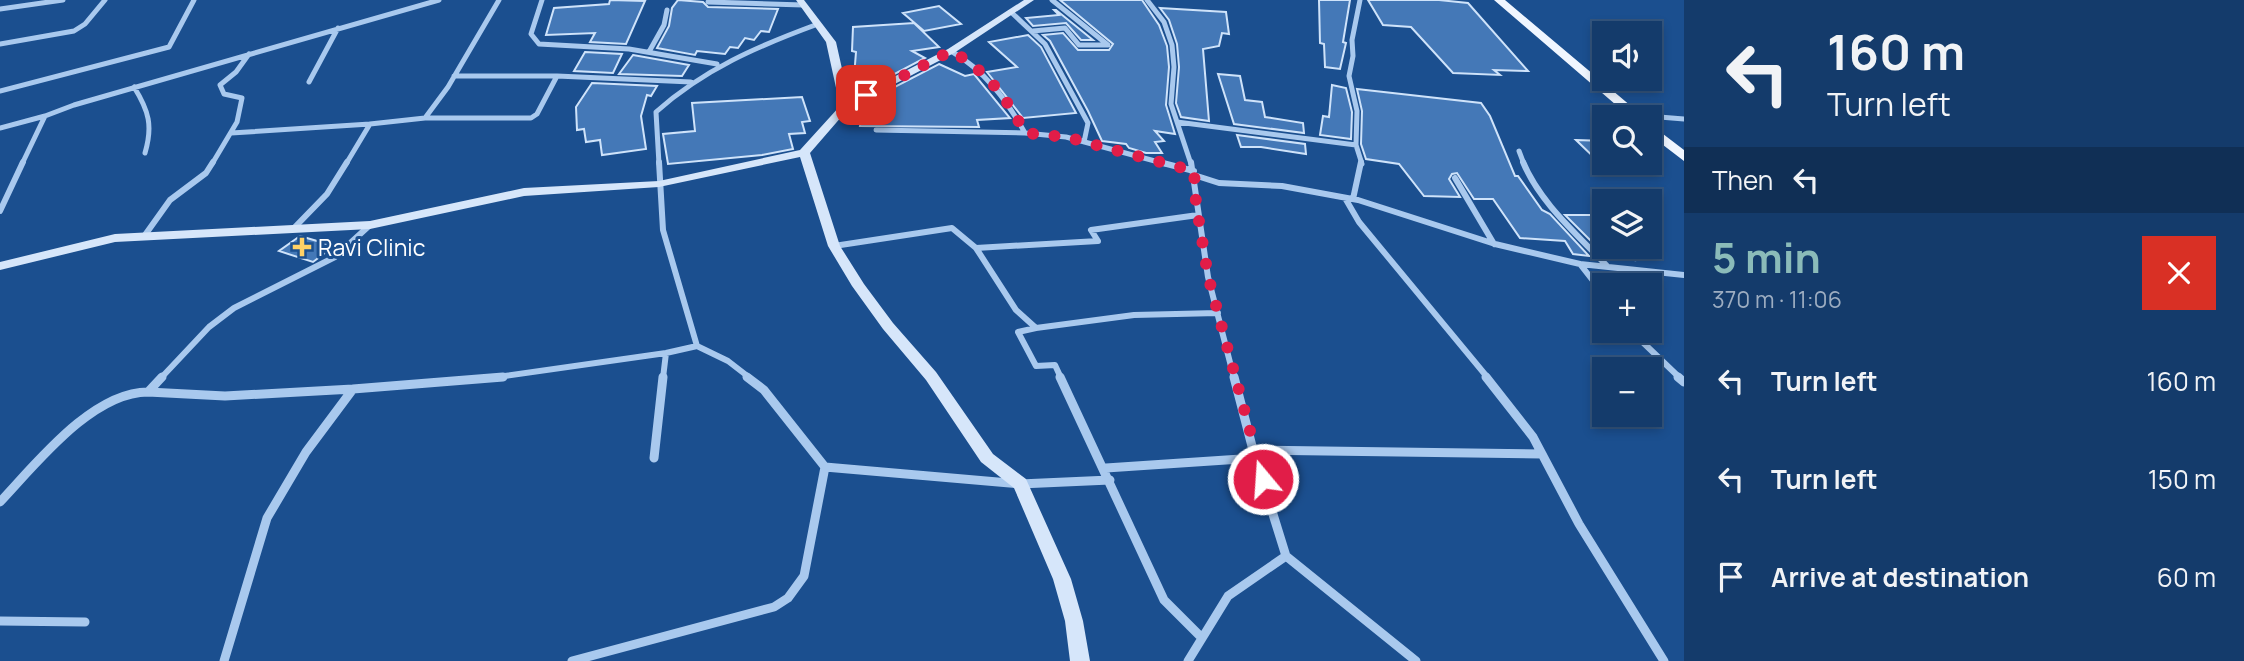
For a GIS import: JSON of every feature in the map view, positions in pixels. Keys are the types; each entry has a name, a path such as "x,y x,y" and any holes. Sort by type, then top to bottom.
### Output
{"main road":[{"path":"0,266 115,238 370,225 524,192 659,184 804,153 845,106 951,51 1030,0"},
{"path":"1499,0 1623,105"},
{"path":"801,3 831,42 845,106"},
{"path":"1662,139 1684,158"},
{"path":"804,153 834,246 859,286 888,327 931,376 987,458 1020,485 1062,579 1074,621 1080,661"}],"street":[{"path":"0,9 25,3 63,0"},
{"path":"0,44 74,31 85,24 105,0"},
{"path":"0,91 169,47 194,0"},
{"path":"0,128 439,0"},
{"path":"425,118 454,76 499,0"},
{"path":"542,0 531,34 539,44 650,50 717,64"},
{"path":"1033,31 1065,28 1079,46 1108,45 1052,0"},
{"path":"1147,0 1164,22 1172,45 1174,67 1171,104 1194,173 1208,276 1255,454 1286,556 1416,661"},
{"path":"1360,0 1352,40 1353,55 1349,76 1357,111 1356,145 1362,164 1349,198 1359,222 1533,437 1579,524 1664,661"},
{"path":"708,2 801,3"},
{"path":"650,50 664,25 667,10"},
{"path":"1012,13 1045,44 1088,122 1084,142"},
{"path":"697,346 663,230 656,112 717,64 818,24"},
{"path":"309,82 338,28"},
{"path":"951,51 968,60 992,82 1004,96 1025,133"},
{"path":"145,235 170,200 206,173 231,133 237,122 242,98 224,94 220,85 236,72 249,54"},
{"path":"454,76 556,76 691,82"},
{"path":"231,133 425,118 531,118 537,114 556,76"},
{"path":"134,87 148,109 153,129 145,153"},
{"path":"0,211 45,116"},
{"path":"1662,118 1684,119"},
{"path":"1177,122 1356,145"},
{"path":"294,228 327,194 370,124"},
{"path":"876,131 1025,133 1084,142 1194,173 1219,183 1282,186 1349,198 1391,209 1494,244 1580,264 1684,275"},
{"path":"1519,151 1531,181 1543,197 1607,266"},
{"path":"1455,178 1494,244"},
{"path":"976,248 1098,241 1091,230 1198,215"},
{"path":"148,392 209,327 226,315 335,257 370,225"},
{"path":"834,246 951,228 976,248 1016,310 1036,328"},
{"path":"1580,264 1592,279"},
{"path":"1202,638 1164,600 1129,526 1106,468 1055,365 1036,366 1018,332 1134,315 1218,313"},
{"path":"1643,343 1684,382"},
{"path":"0,502 70,432 125,394 148,392 181,396 251,396 480,380 666,354 697,346 728,361 764,390 825,467 1020,485 1110,480"},
{"path":"654,458 666,354"},
{"path":"224,661 267,518 306,452 353,389"},
{"path":"1106,468 1255,454 1542,454"},
{"path":"572,661 774,607 788,598 804,576 825,467"},
{"path":"1188,661 1228,596 1286,556"},
{"path":"0,621 85,622"}],"building":[{"path":"610,0 645,1 626,44 590,42 595,33 546,35 554,8 609,4"},
{"path":"678,0 703,2 708,7 778,9 769,32 761,31 754,40 745,38 738,48 730,47 725,54 697,51 695,55 657,48 669,26 672,8"},
{"path":"1060,0 1142,0 1159,25 1167,46 1169,67 1166,105 1175,134 1155,131 1164,141 1155,142 1162,153 1146,153 1129,148 1126,144 1102,141 1050,41 1043,35 1063,33 1078,50 1109,50 1113,44"},
{"path":"1319,0 1350,0 1343,42 1346,43 1340,69 1325,67 1324,44 1320,43"},
{"path":"1368,0 1439,0 1468,3 1528,71 1494,70 1500,75 1453,73 1411,27 1383,25"},
{"path":"939,6 961,24 924,31 903,13"},
{"path":"1160,8 1226,12 1229,34 1222,33 1219,46 1203,49 1209,121 1181,117 1176,103 1179,67 1177,44 1169,20"},
{"path":"1054,10 1093,40 1081,40 1066,23 1033,26 1026,18 1059,15"},
{"path":"914,23 939,47 912,51 925,58 887,78 854,77 856,52 852,51 853,27"},
{"path":"1028,35 1041,47 1076,113 1023,118 987,72 1017,67 989,42"},
{"path":"585,52 622,54 613,73 574,71"},
{"path":"633,55 689,65 682,76 619,74"},
{"path":"939,64 965,76 974,74 1010,118 977,120 979,127 860,126 863,112 881,94"},
{"path":"1218,74 1240,76 1245,100 1262,102 1265,117 1303,123 1304,133 1234,124"},
{"path":"592,83 657,86 651,96 647,95 641,116 646,149 602,155 600,140 586,142 584,129 577,130 576,107"},
{"path":"1332,85 1346,88 1352,112 1351,139 1320,135 1323,116 1329,117"},
{"path":"1357,89 1481,103 1490,116 1515,176 1518,176 1542,210 1550,214 1589,256 1573,254 1565,241 1520,238 1493,199 1474,199 1457,173 1452,174 1449,179 1460,197 1424,196 1399,164 1366,159 1361,144 1362,111"},
{"path":"802,97 810,121 802,122 805,133 789,134 793,149 762,155 668,164 663,134 695,131 692,103"},
{"path":"1237,135 1305,144 1306,154 1261,147 1241,147"},
{"path":"1576,140 1592,141 1592,155"},
{"path":"1565,215 1592,215 1592,242"},
{"path":"300,236 334,246 313,262 279,251"}],"place":[{"name":"Ravi Clinic","path":"302,247"}],"route":[{"path":"866,95 951,51 968,60 992,82 1004,96 1025,133 1066,137 1136,158 1194,171 1196,203 1208,276 1263,479"}]}
